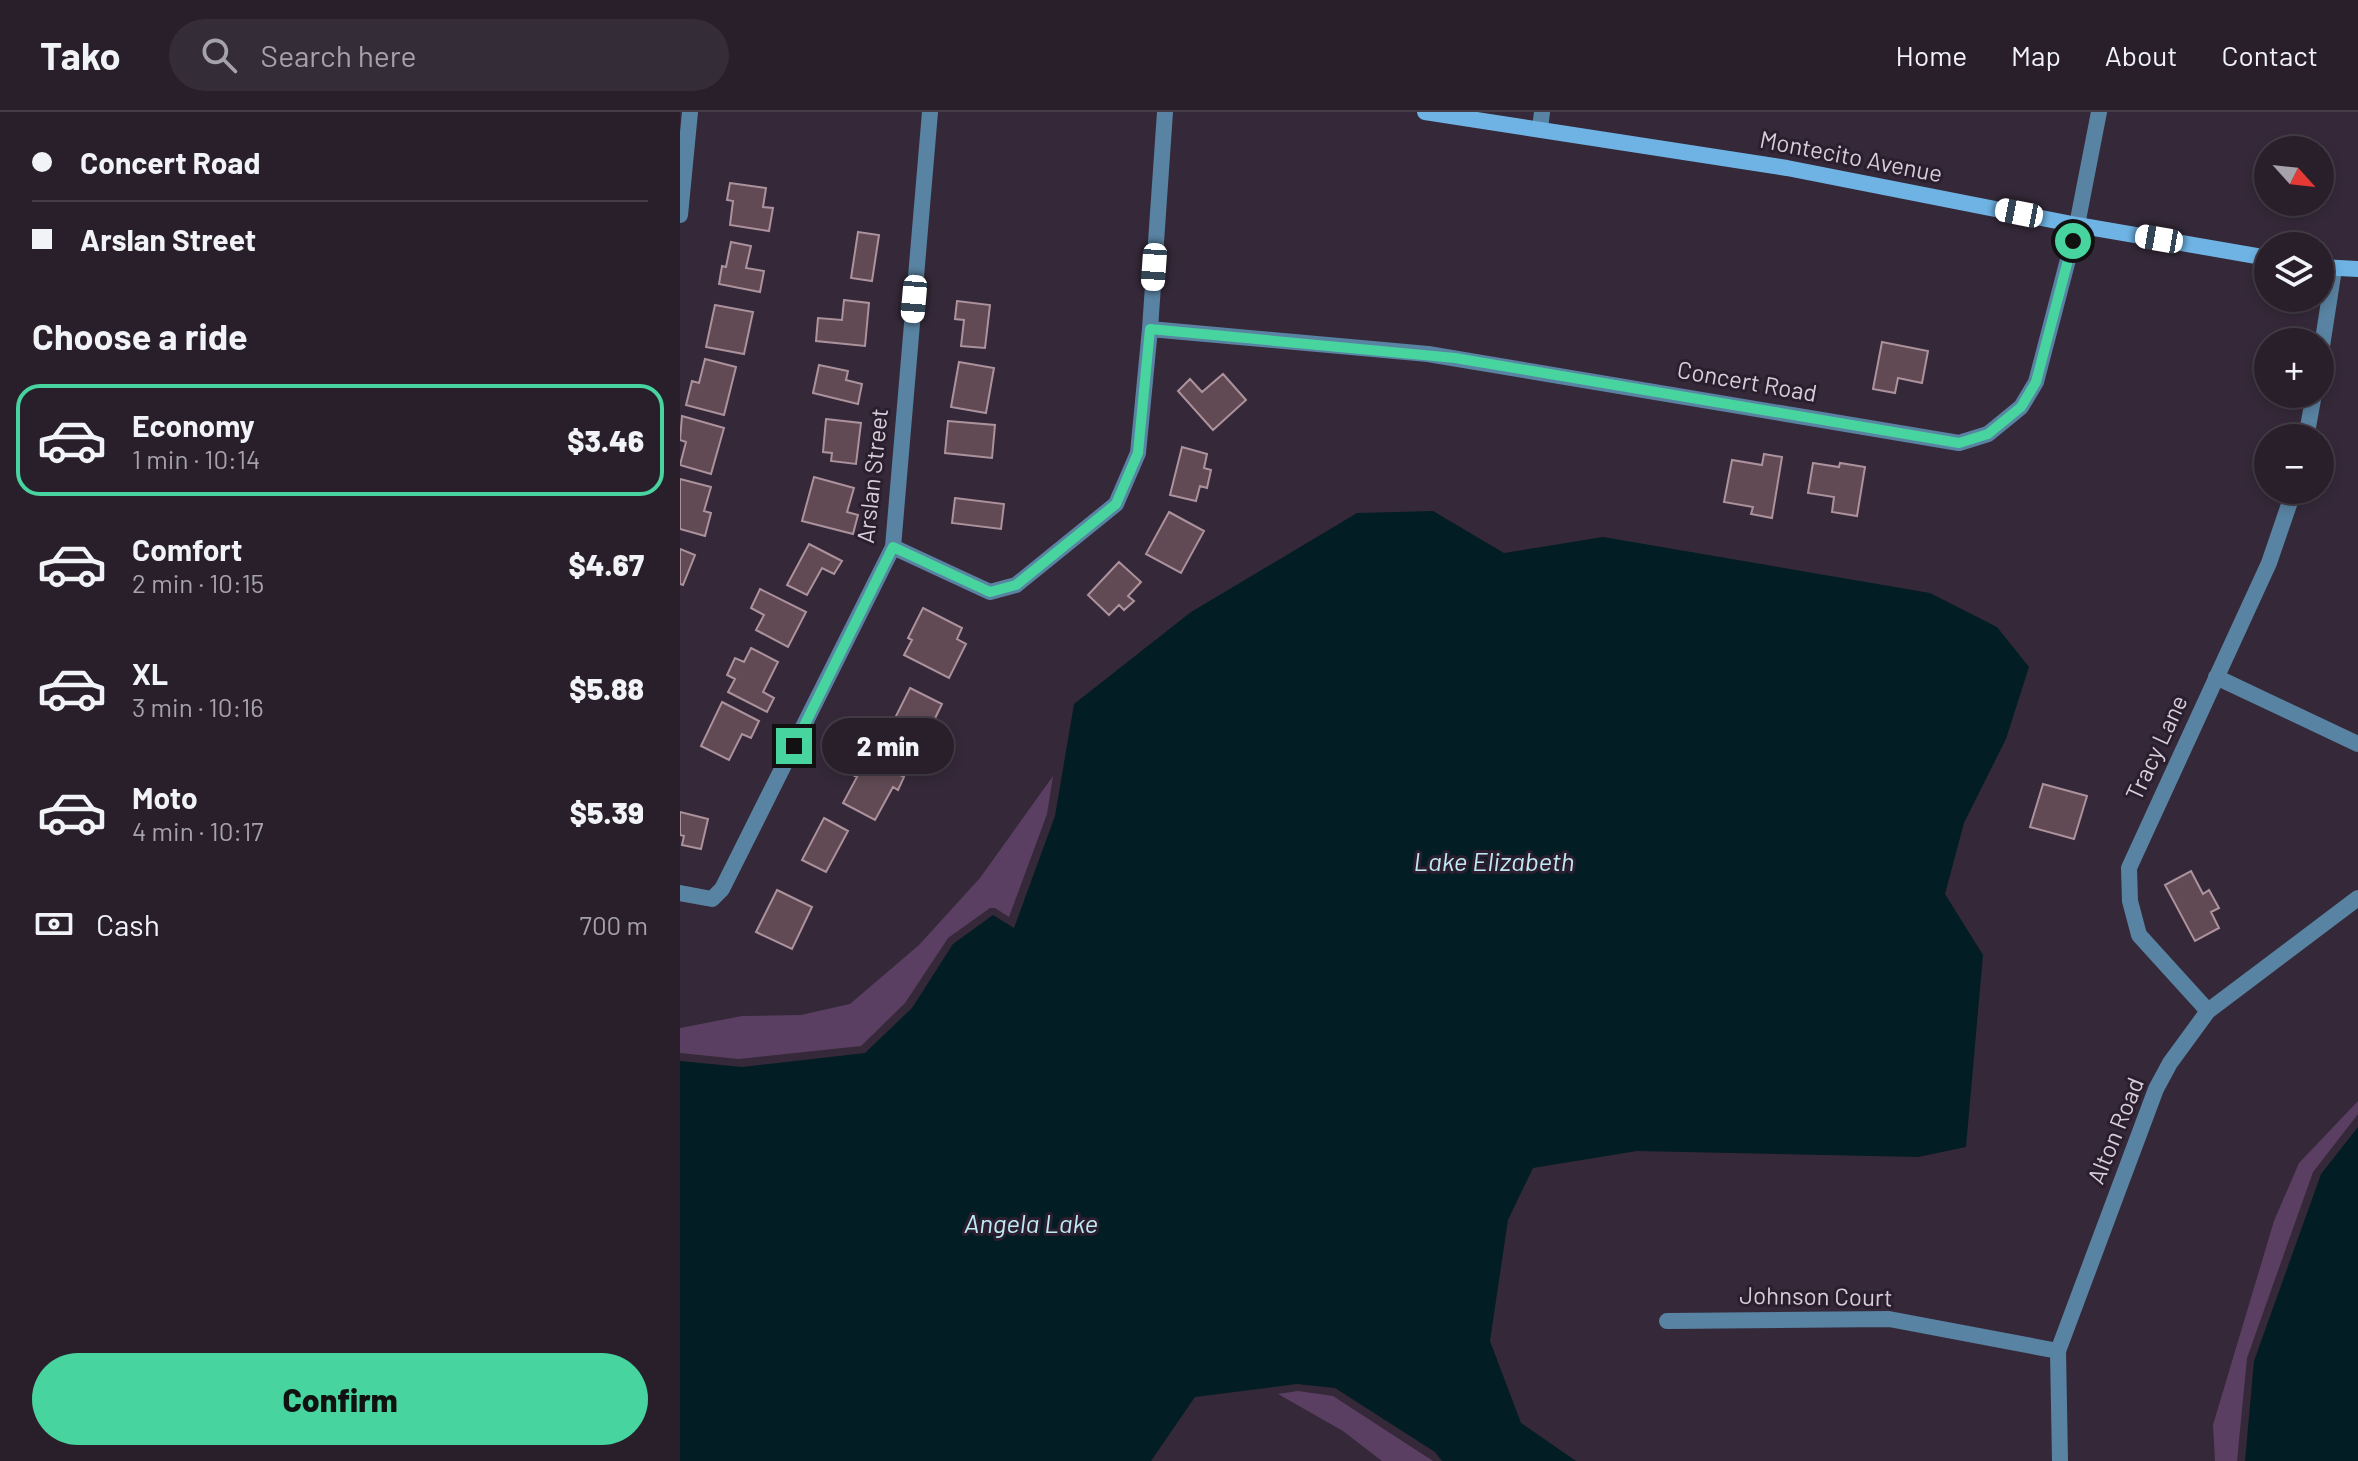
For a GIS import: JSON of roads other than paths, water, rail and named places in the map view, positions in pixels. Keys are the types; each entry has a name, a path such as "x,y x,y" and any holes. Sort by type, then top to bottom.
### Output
{"street":[{"path":"680,215 690,112"},
{"name":"Arslan Street","path":"680,893 712,899 722,889 893,547 930,112"},
{"path":"893,547 990,592 1016,585 1116,504 1138,453 1165,112"},
{"name":"Montecito Avenue","path":"1425,112 1541,120 2077,225 2254,256"},
{"name":"Concert Road","path":"1150,329 1441,356 1959,443 1988,434 2021,407 2036,382 2077,225 2099,112"},
{"path":"2334,268 2358,269"},
{"name":"Tracy Lane","path":"2208,1011 2139,935 2130,901 2129,868 2269,563 2289,504"},
{"path":"2216,677 2358,744"},
{"name":"Alton Road","path":"2060,1461 2058,1351 2156,1089 2170,1063 2208,1011 2358,898"},
{"name":"Johnson Court","path":"1667,1321 1889,1319 2058,1351"}],"water":[{"name":"Lake Elizabeth","path":"1433,511 1504,553 1603,537 1930,593 1997,627 2029,667 2006,739 1964,823 1945,894 1983,955 1966,1147 1918,1157 1637,1151 1533,1168 1508,1220 1490,1341 1521,1423 1576,1461 1442,1461 1435,1452 1335,1388 1297,1384 1195,1397 1151,1461 680,1461 680,1061 742,1067 865,1053 912,1008 953,944 993,915 1014,928 1055,816 1074,704 1191,612 1357,513"},
{"path":"2358,1127 2358,1461 2245,1461 2254,1361 2321,1174"}],"water label":[{"name":"Angela Lake","path":"1031,1224"}]}
